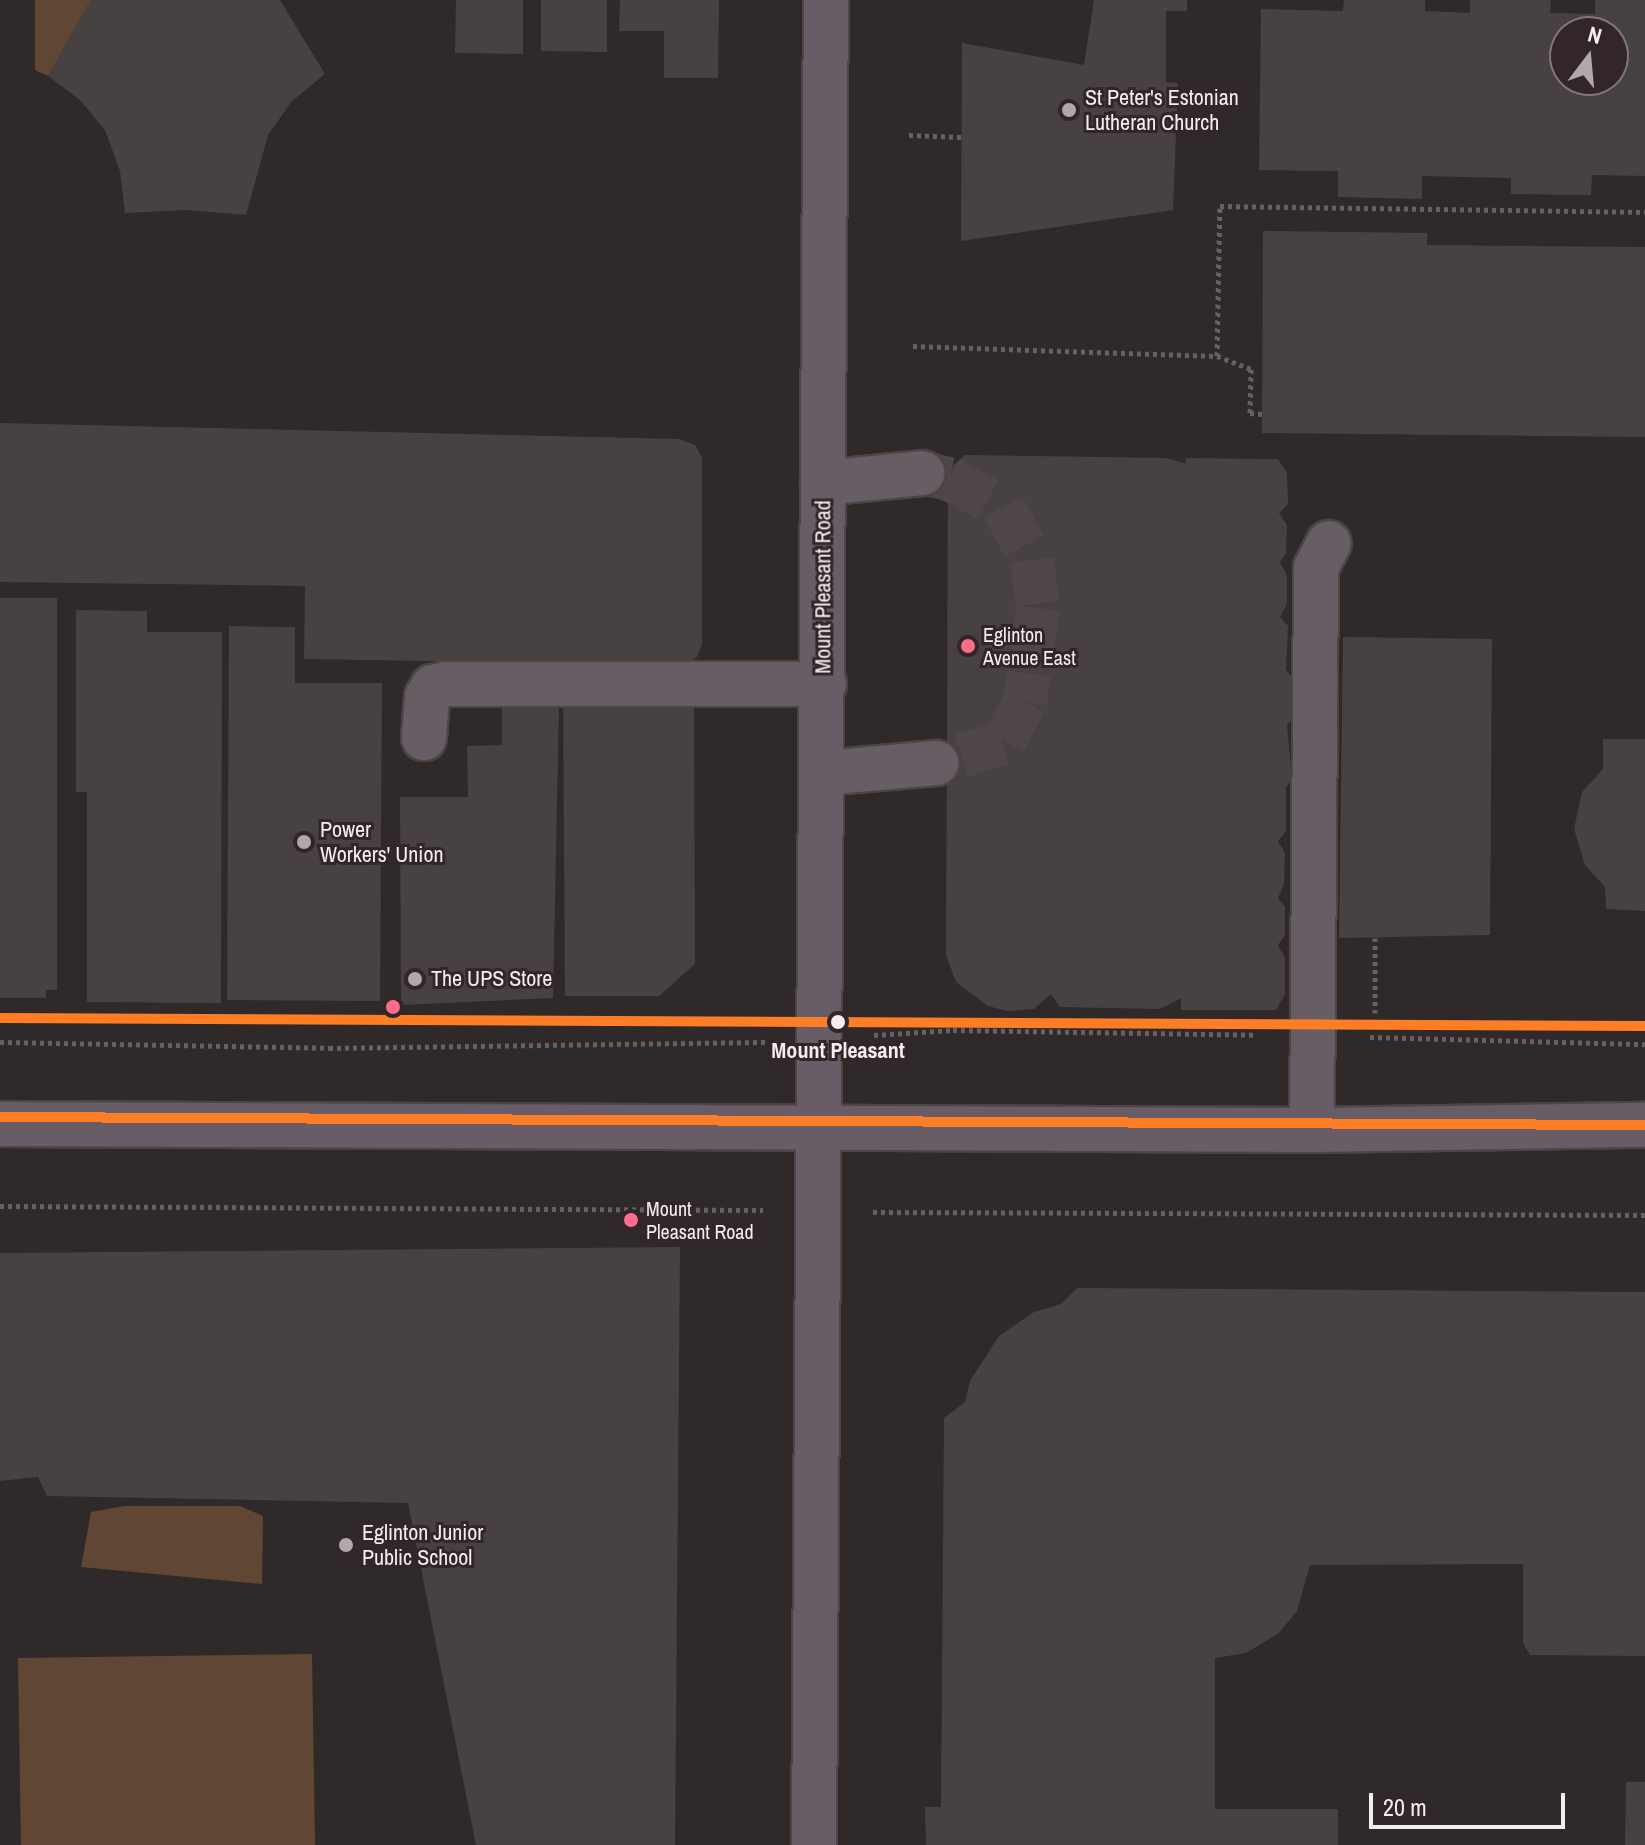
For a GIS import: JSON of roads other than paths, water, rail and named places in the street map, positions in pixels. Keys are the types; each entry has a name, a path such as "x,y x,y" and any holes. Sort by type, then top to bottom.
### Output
{"main road":[{"name":"Mount Pleasant Road","path":"814,1845 822,1127 826,0"},
{"path":"0,1124 1312,1130 1645,1125"}],"lane":[{"path":"823,483 923,473"},
{"path":"1312,1130 1316,568 1329,543"},
{"path":"424,738 427,697 433,687 446,684 824,684"},
{"path":"824,773 937,763"}],"tunnel":[{"path":"923,473 949,479 1003,507 1032,560 1038,608 1025,702 1003,743 937,763"}],"place":[{"name":"St Peter's Estonian Lutheran Church","path":"1069,110"},
{"name":"Eglinton Avenue East","path":"968,646"},
{"name":"Power Workers' Union","path":"304,842"},
{"name":"The UPS Store","path":"415,979"},
{"name":"Mount Pleasant","path":"838,1022"},
{"name":"Mount Pleasant Road","path":"631,1220"},
{"name":"Eglinton Junior Public School","path":"346,1545"}]}
